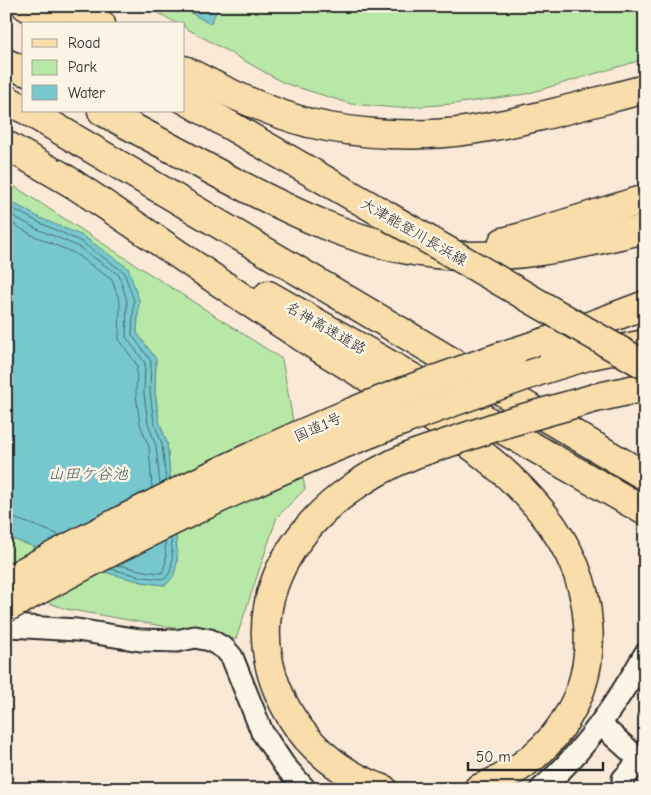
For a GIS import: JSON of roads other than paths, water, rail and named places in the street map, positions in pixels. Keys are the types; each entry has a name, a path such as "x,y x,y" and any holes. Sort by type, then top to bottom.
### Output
{"main road":[{"path":"26,6 53,22"},
{"path":"71,6 98,22"},
{"path":"6,62 22,70"},
{"path":"185,71 226,92 275,112 309,123 348,131 390,134 470,130 645,89"},
{"path":"6,99 22,108"},
{"name":"大津能登川長浜線","path":"185,99 389,217 640,349"},
{"path":"30,112 645,476"},
{"path":"104,112 284,207 319,223 377,243 408,251 474,256 510,255 580,245 645,229"},
{"name":"名神高速道路","path":"6,145 645,511"},
{"path":"58,174 299,336 445,426 478,450 519,487 542,511 560,535 578,569 586,599 589,650 583,681 569,715 561,728 539,753 507,776 478,789"},
{"path":"377,243 435,249 492,244 522,237 645,199"},
{"name":"国道1号","path":"6,581 130,516 276,446 348,414 397,394 645,305"},
{"path":"560,337 645,312"},
{"name":"国道1号","path":"6,608 132,542 273,474 440,407 545,369 591,355 640,349"},
{"path":"383,789 355,777 339,767 309,740 296,724 282,700 273,676 267,645 267,618 272,593 282,565 295,543 330,504 366,478 393,463 510,422 595,398 645,387"}],"street":[{"path":"6,628 10,626 77,630 140,640 177,641 195,637 210,640 225,648 232,657 262,732 284,765 306,789"},
{"path":"542,789 559,774 600,724 641,668"},
{"path":"600,724 640,760 623,779"}],"water":[{"path":"179,6 219,6 210,24"},
{"name":"山田ケ谷池","path":"6,199 40,218 83,236 128,268 139,300 137,333 156,359 155,392 159,421 167,443 177,563 174,575 164,585 142,582 111,574 12,539 6,535"}]}
